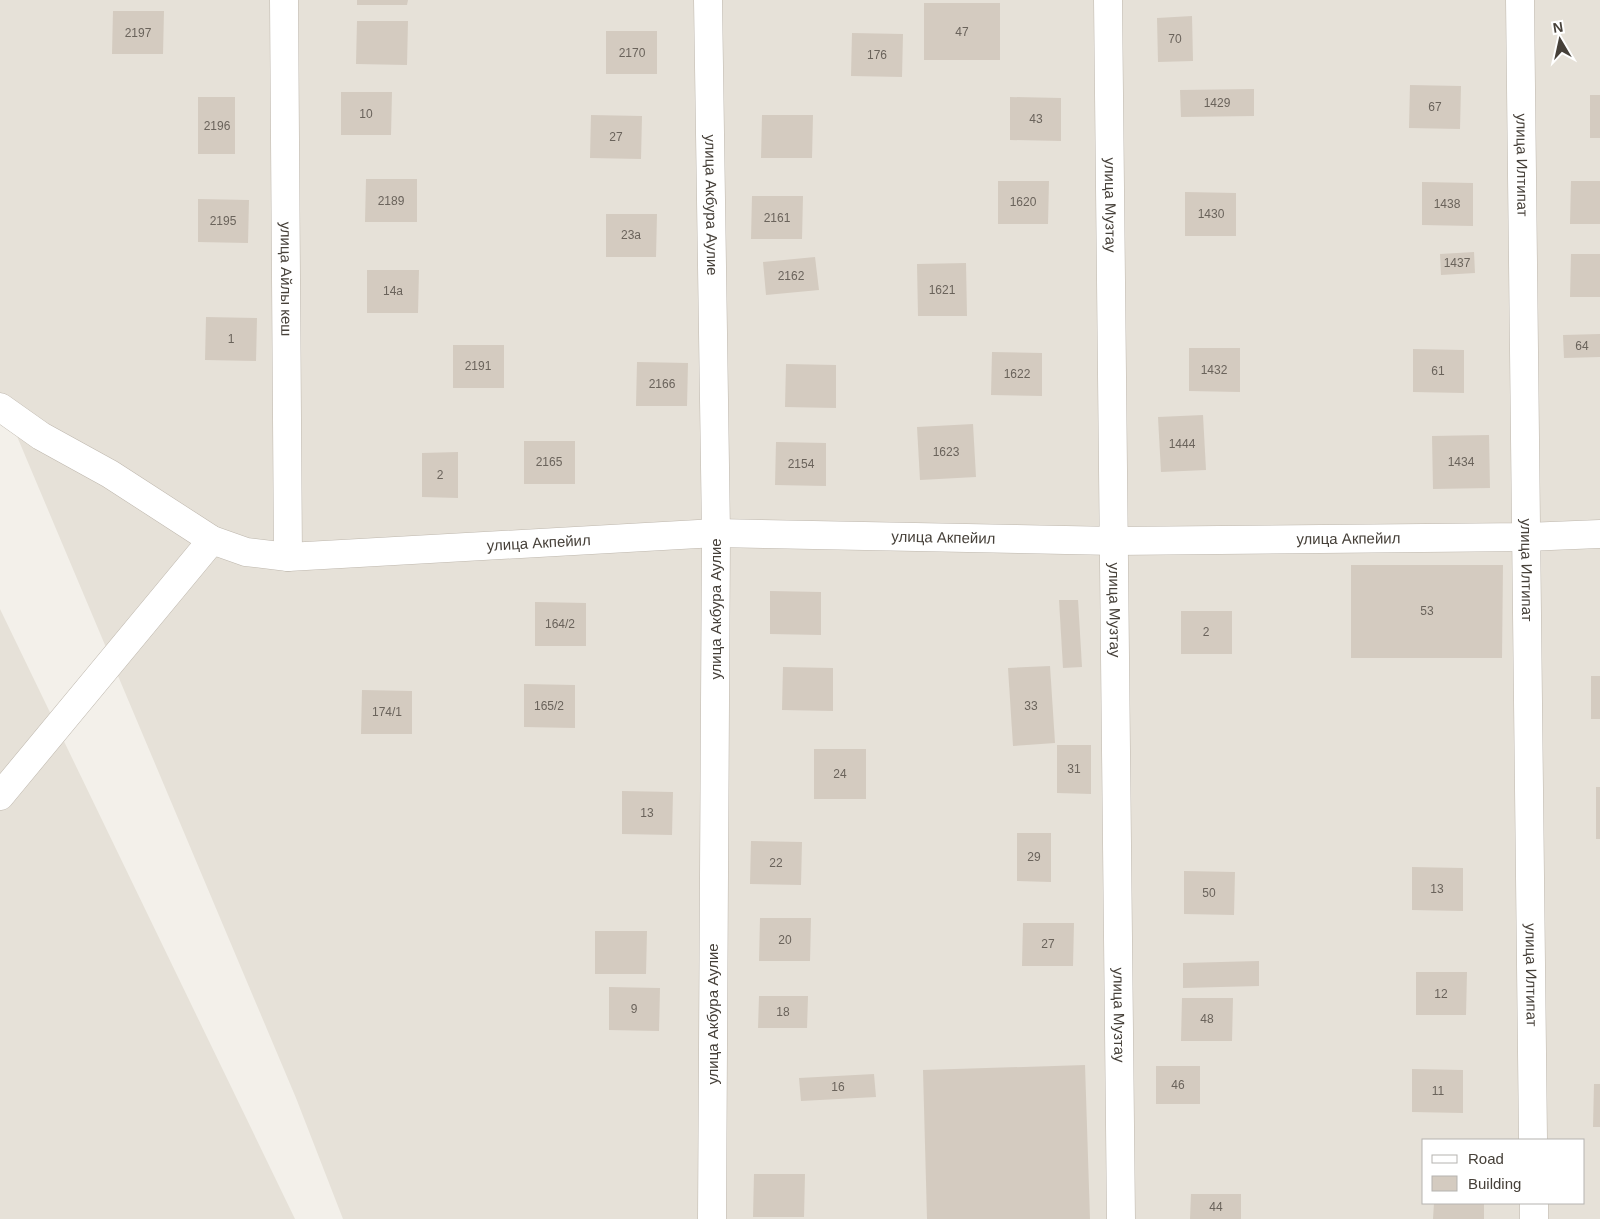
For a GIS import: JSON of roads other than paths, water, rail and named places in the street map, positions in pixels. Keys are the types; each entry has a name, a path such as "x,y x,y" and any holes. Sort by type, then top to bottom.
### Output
{"street":[{"name":"улица Айлы кеш","path":"284,0 288,557"},
{"name":"улица Акбура Аулие","path":"708,0 716,533 712,1219"},
{"name":"улица Музтау","path":"1108,0 1121,1219"},
{"name":"улица Илтипат","path":"1520,0 1533,1139"},
{"name":"улица Акпейил","path":"0,407 41,436 110,474 212,540 246,552 288,557 716,533 1114,541 1526,537 1600,534"},
{"path":"0,796 212,540"},
{"path":"1534,1204 1534,1219"}]}
